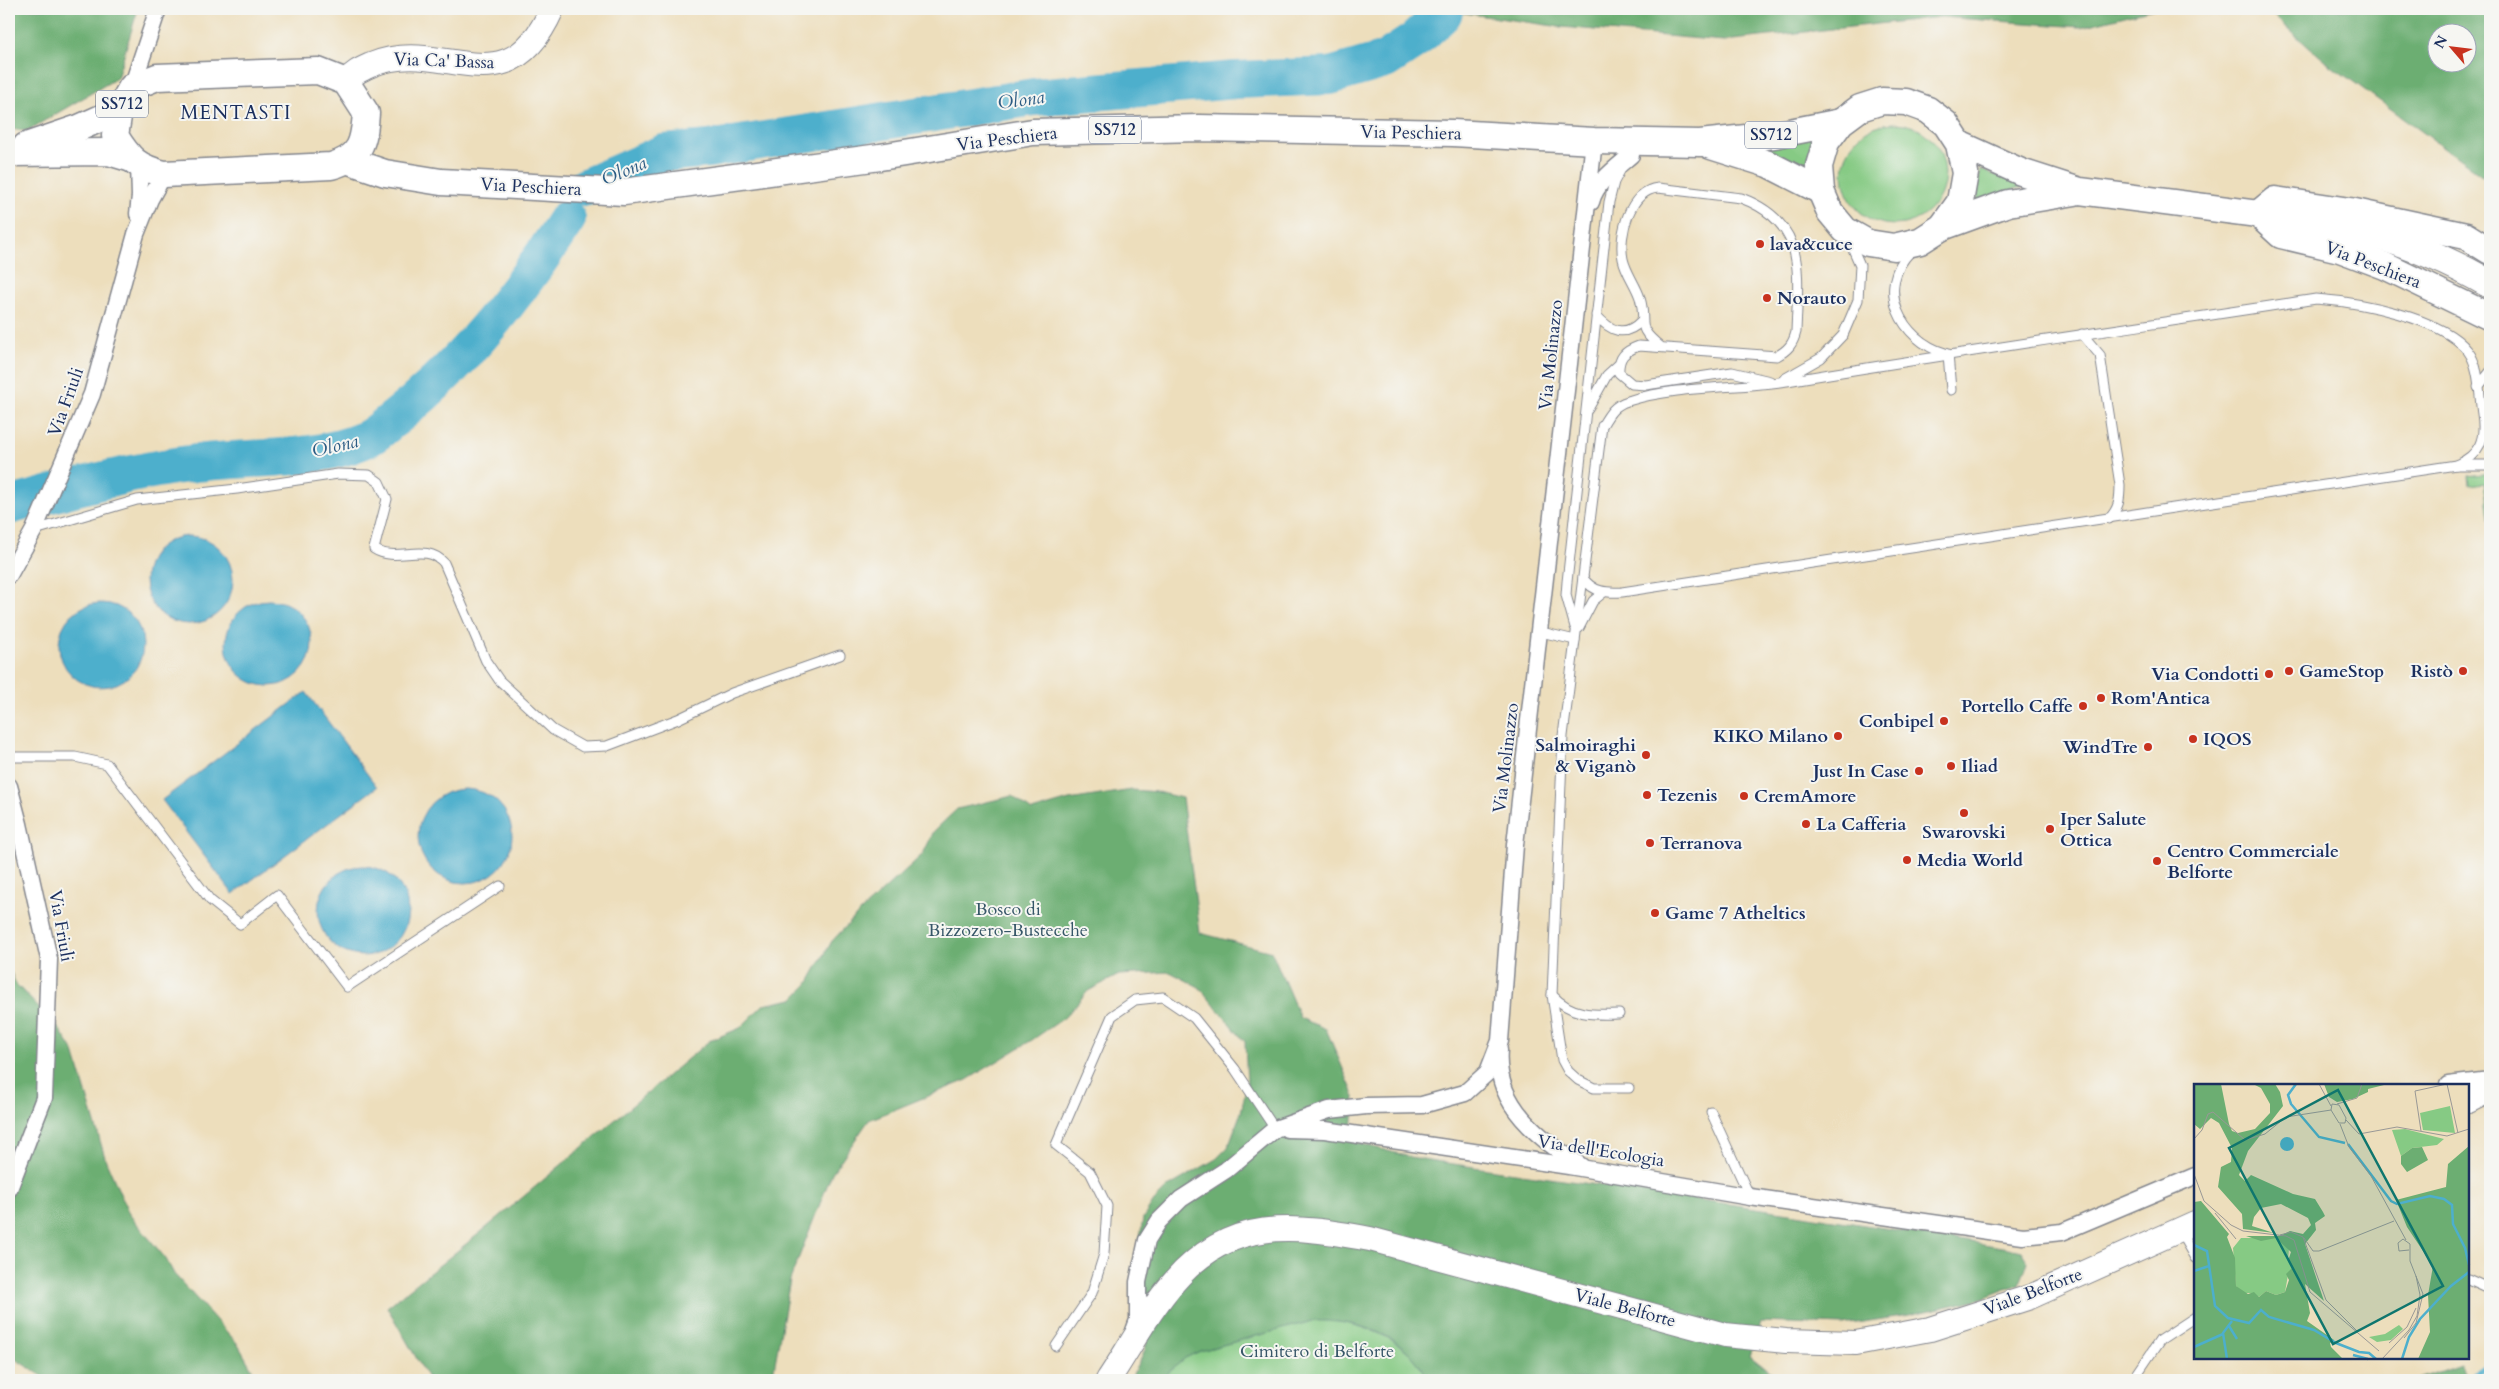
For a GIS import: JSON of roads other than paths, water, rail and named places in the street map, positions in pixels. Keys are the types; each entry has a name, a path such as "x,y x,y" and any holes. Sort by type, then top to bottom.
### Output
{"highway":[{"path":"2258,214 2346,228 2398,242 2466,271 2490,284"}],"main road":[{"name":"Via Ca' Bassa","path":"346,82 354,72 384,60 414,57 454,64 497,66 522,54 544,26 552,9"},
{"name":"SS712","path":"134,161 115,136 119,110 132,87 157,77 318,72 346,82"},
{"path":"346,82 366,113 362,144 349,161"},
{"name":"Via Peschiera","path":"1942,227 1960,202 1966,173 1959,144 1946,124 1928,110 1906,102 1882,101 1860,108 1841,122 1826,142 1819,166 1821,192 1830,212 1845,230 1868,243 1894,247 1920,241 1942,227 2008,203 2080,191"},
{"name":"SS712","path":"9,152 80,128 119,110"},
{"name":"Via Peschiera","path":"349,161 385,173 441,182 624,192 880,157 1033,132 1199,128 1453,133 1594,141 1642,148 1774,135 1841,122"},
{"name":"Via Peschiera","path":"1700,143 1768,164 1821,192"},
{"name":"Via Peschiera","path":"1959,144 2021,172 2080,191 2258,214 2281,234 2340,248 2385,266 2490,317"},
{"name":"SS712","path":"9,152 110,152 164,174 331,166 349,161"},
{"path":"2258,214 2275,200 2340,210 2466,236 2490,250"},
{"path":"2469,1100 2490,1090"},
{"name":"Viale Belforte","path":"1108,1380 1172,1283 1212,1246 1255,1232 1285,1228 1319,1230 1370,1239 1725,1335 1786,1341 1856,1343 1930,1329 2030,1297 2187,1227"}],"street":[{"path":"132,87 158,9"},
{"name":"Via Molinazzo","path":"1275,1129 1329,1110 1366,1106 1422,1105 1465,1093 1488,1072 1500,1041 1516,846 1594,141"},
{"name":"Via Molinazzo","path":"1586,221 1593,195 1608,175 1642,148"},
{"name":"Via Friuli","path":"134,161 140,196 136,234"},
{"name":"Via Friuli","path":"9,575 37,524 92,394 136,234 150,199 164,174"},
{"name":"Via Friuli","path":"9,786 20,824 50,959 44,1098 9,1189"},
{"path":"1500,1041 1498,1060 1502,1083 1512,1108 1558,1150 1585,1168"},
{"path":"2456,1084 2490,1080"},
{"path":"1125,1354 1138,1320 1138,1282 1147,1240 1159,1221 1181,1199 1226,1170 1275,1129"},
{"name":"Via dell'Ecologia","path":"1275,1129 1325,1130 1585,1168 1750,1197 2022,1236 2062,1232 2194,1176"}],"lane":[{"path":"1576,636 1568,606 1566,588 1609,202 1614,182 1642,148"},
{"path":"1584,424 1593,398 1607,375 1618,365 1622,356 1639,346 1777,356 1787,351 1793,342 1796,332 1798,263 1796,252 1786,232 1768,212 1741,198 1658,188 1645,191 1631,208 1622,250 1624,264 1642,307 1641,321 1645,331 1662,347"},
{"path":"1618,365 1619,373 1632,384 1646,385 1732,372 1778,382 1821,358 1843,335 1858,300 1860,265 1845,230"},
{"path":"1920,241 1904,257 1897,271 1894,289 1896,308 1904,325 1916,339 1932,349 1948,354"},
{"path":"1629,1088 1594,1088 1578,1080 1568,1071 1562,1060 1552,995 1560,774 1602,426 1609,412 1618,405 1630,400 1693,390 1778,382 1948,354 2316,299 2340,301 2387,310 2432,327 2453,338 2468,350 2474,361 2484,430 2482,443 2468,460 2456,465"},
{"path":"1596,315 1604,324 1618,331 1634,329 1641,321"},
{"path":"2082,334 2100,355 2120,485 2120,500 2117,510 2109,519"},
{"path":"1948,354 1950,390"},
{"path":"2478,387 2490,372"},
{"path":"1583,578 1593,588 1604,592 1632,590 2456,465 2490,465"},
{"path":"37,524 137,500 237,489 338,474 369,475 379,482 387,499 374,549 380,553 404,555 424,551 438,556 444,563 486,661 498,680 553,730 583,747 607,746 678,719 732,693 840,655"},
{"path":"1576,636 1593,602 1604,592"},
{"path":"1541,632 1576,636"},
{"path":"9,757 75,757 107,764 210,900 240,924 277,895 347,987 500,886"},
{"path":"1552,995 1560,1003 1577,1013 1619,1014"},
{"path":"1056,1346 1092,1293 1104,1254 1106,1206 1090,1172 1056,1145 1112,1016 1135,1000 1163,997 1194,1018 1235,1069 1275,1129"},
{"path":"1711,1112 1750,1197"},
{"path":"2187,1227 2194,1254"},
{"path":"2469,1279 2490,1289"},
{"path":"2133,1380 2160,1340 2194,1318"}],"water":[{"path":"189,536 206,540 220,549 229,563 233,580 229,597 220,611 206,620 189,624 172,620 158,611 149,597 145,580 149,563 158,549 172,540"},
{"path":"269,600 286,603 300,612 309,626 312,643 309,660 300,674 286,683 269,686 252,683 238,674 229,660 226,643 229,626 238,612 252,603"},
{"path":"101,603 117,606 131,615 140,629 143,645 140,661 131,675 117,684 101,687 85,684 71,675 62,661 59,645 62,629 71,615 85,606"},
{"path":"306,692 377,787 233,894 162,800"},
{"path":"465,789 483,792 498,803 509,818 512,836 509,854 498,869 483,880 465,883 447,880 432,869 421,854 418,836 421,818 432,803 447,792"},
{"path":"363,866 380,869 395,879 405,894 408,911 405,928 395,943 380,953 363,956 346,953 331,943 321,928 318,911 321,894 331,879 346,869"}],"waterway":[{"name":"Olona","path":"586,187 664,153 709,149 1034,97 1236,80 1330,76 1385,60 1414,41 1443,14 1445,9"},
{"name":"Olona","path":"9,506 125,475 172,466 303,455 344,447 368,438 420,397 467,351 510,300 567,219"},
{"path":"2466,1380 2490,1363"}],"place":[{"name":"lava&cuce","path":"1760,244"},
{"name":"Norauto","path":"1767,298"},
{"name":"GameStop","path":"2289,671"},
{"name":"Ristò","path":"2463,671"},
{"name":"Via Condotti","path":"2269,674"},
{"name":"Rom'Antica","path":"2101,698"},
{"name":"Portello Caffe","path":"2083,706"},
{"name":"Conbipel","path":"1944,721"},
{"name":"KIKO Milano","path":"1838,736"},
{"name":"IQOS","path":"2193,739"},
{"name":"WindTre","path":"2148,747"},
{"name":"Salmoiraghi & Viganò","path":"1646,755"},
{"name":"Iliad","path":"1951,766"},
{"name":"Just In Case","path":"1919,771"},
{"name":"Tezenis","path":"1647,795"},
{"name":"CremAmore","path":"1744,796"},
{"name":"Swarovski","path":"1964,813"},
{"name":"La Cafferia","path":"1806,824"},
{"name":"Iper Salute Ottica","path":"2050,829"},
{"name":"Terranova","path":"1650,843"},
{"name":"Media World","path":"1907,860"},
{"name":"Centro Commerciale Belforte","path":"2157,861"},
{"name":"Game 7 Atheltics","path":"1655,913"}],"district":[{"name":"MENTASTI","path":"236,113"}],"park label":[{"name":"Bosco di Bizzozero-Bustecche","path":"1008,920"},
{"name":"Cimitero di Belforte","path":"1317,1351"}]}
